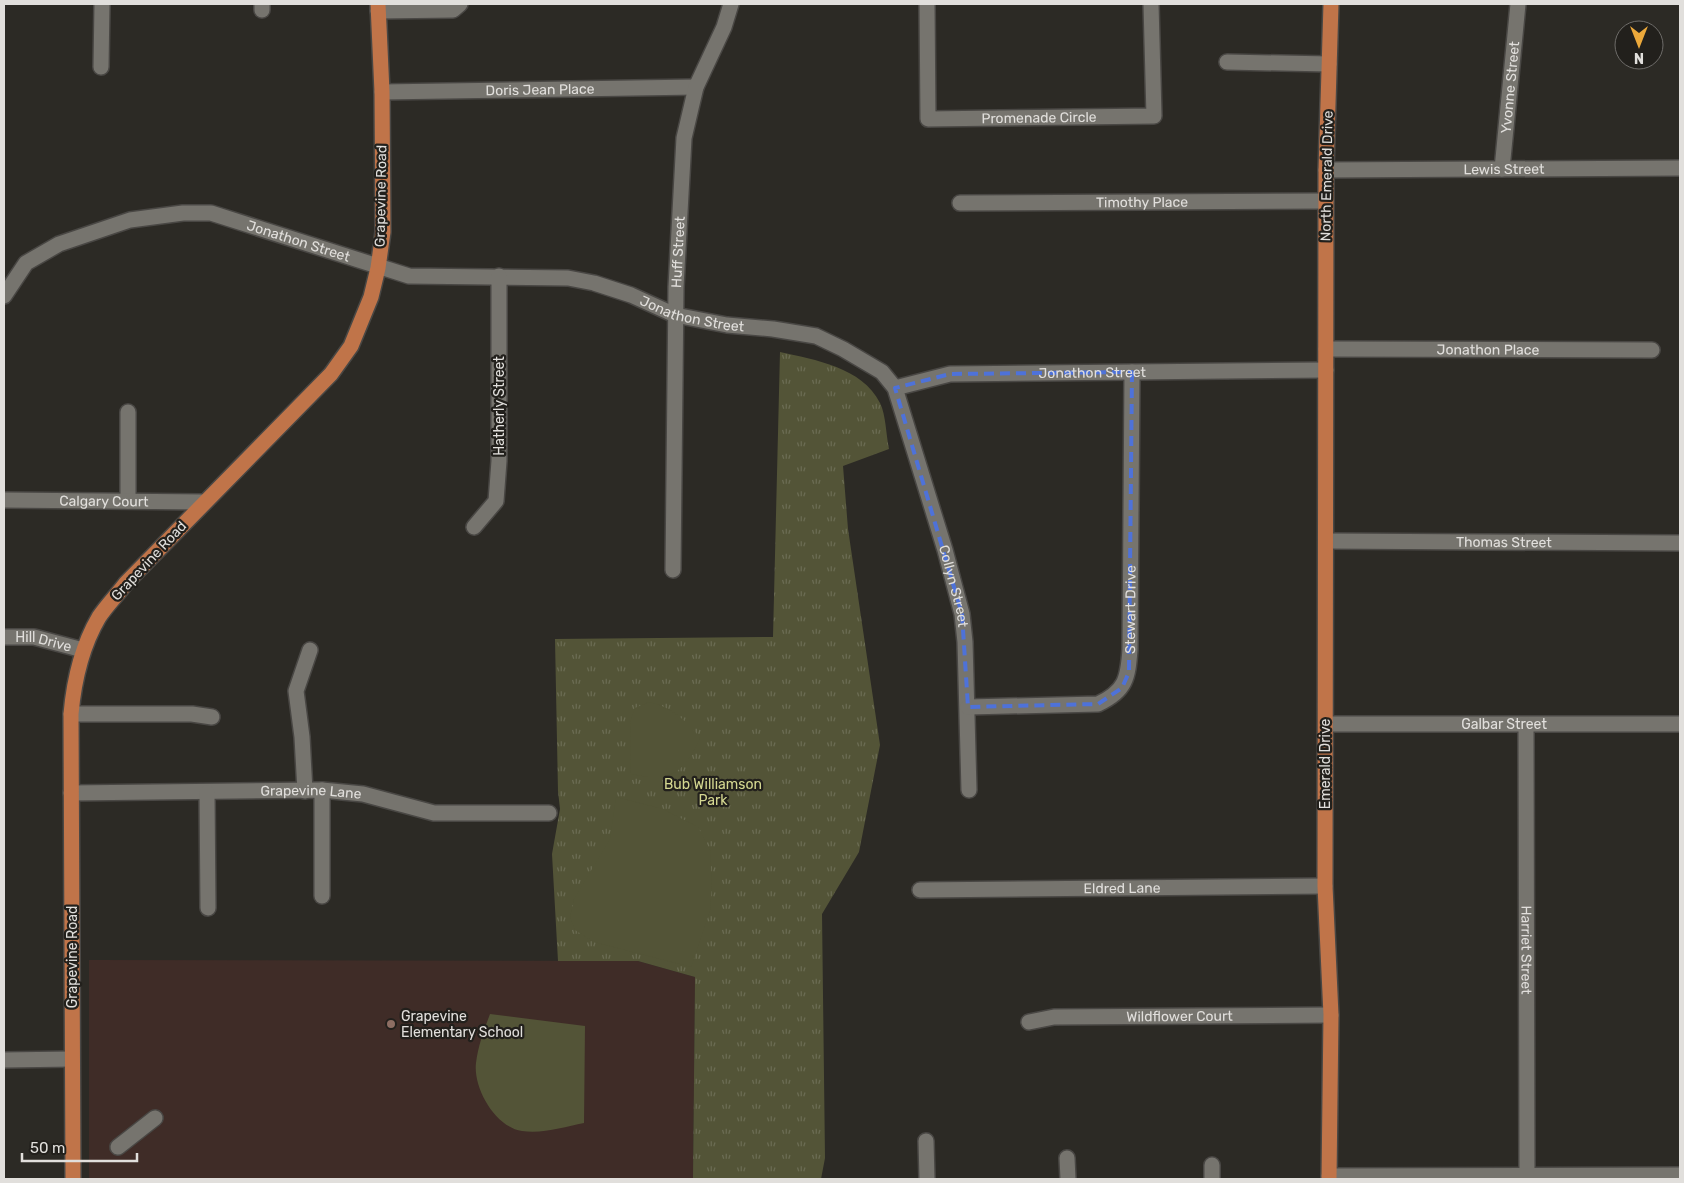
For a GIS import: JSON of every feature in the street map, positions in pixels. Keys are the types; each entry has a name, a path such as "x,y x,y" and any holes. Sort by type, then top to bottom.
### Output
{"main road":[{"name":"North Emerald Drive","path":"1326,349 1326,170 1331,4"},
{"name":"Grapevine Road","path":"73,1179 71,714 83,650 100,616 126,583 331,374 350,346 371,297 378,268 383,232 382,92 378,7"},
{"name":"Emerald Drive","path":"1326,349 1325,886 1331,1015 1329,1177"}],"street":[{"path":"101,67 102,4"},
{"path":"378,7 453,10 460,4"},
{"name":"Huff Street","path":"673,570 675,315 684,138 696,87 724,27 731,4"},
{"name":"Promenade Circle","path":"927,4 928,119 1154,116 1151,4"},
{"name":"Yvonne Street","path":"1502,169 1518,4"},
{"path":"1227,62 1329,64"},
{"name":"Doris Jean Place","path":"382,92 696,87"},
{"name":"Lewis Street","path":"1326,170 1680,168"},
{"name":"Timothy Place","path":"960,203 1326,201"},
{"name":"Jonathon Street","path":"4,296 26,263 59,244 130,220 183,213 211,213 242,221 378,268 409,276 568,278 594,283 631,295 675,315 727,325 773,329 816,336 844,349 882,372 896,388 950,374 1326,370"},
{"name":"Hatherly Street","path":"474,527 496,501 499,461 499,276"},
{"name":"Jonathon Place","path":"1326,349 1652,350"},
{"name":"Stewart Drive","path":"968,707 1098,704 1112,698 1122,688 1128,672 1130,649 1132,372"},
{"name":"Collyn Street","path":"896,388 946,550 962,614 968,707 969,790"},
{"path":"128,412 128,501"},
{"name":"Calgary Court","path":"4,500 204,502"},
{"name":"Thomas Street","path":"1326,541 1680,543"},
{"name":"Hill Drive","path":"4,637 34,637 83,650"},
{"path":"305,791 302,737 296,691 310,650"},
{"path":"71,714 192,714 212,717"},
{"name":"Galbar Street","path":"1326,724 1526,726 1680,724"},
{"name":"Harriet Street","path":"1526,726 1527,1175"},
{"path":"322,790 322,896"},
{"name":"Grapevine Lane","path":"71,794 322,790 363,794 434,813 549,814"},
{"path":"206,793 208,908"},
{"name":"Eldred Lane","path":"920,890 1325,886"},
{"name":"Wildflower Court","path":"1029,1022 1054,1017 1331,1015"},
{"path":"4,1060 72,1059"},
{"path":"118,1147 155,1118"},
{"path":"926,1141 927,1179"},
{"path":"1067,1158 1068,1179"},
{"path":"1329,1177 1680,1175"}],"highlighted area":[{"path":"1132,372 1129,672 1122,688 1098,704 968,707 962,614 895,388 950,374"}],"shaded area":[{"name":"Grapevine Elementary School","path":"89,960 638,961 695,977 693,1179 89,1179"}],"green space":[{"name":"Bub Williamson Park","path":"780,352 822,362 850,373 872,391 884,413 889,449 843,466 848,529 880,745 859,852 822,914 825,1158 821,1179 693,1179 695,977 638,961 558,961 552,854 560,809 555,639 773,637"},
{"path":"649,702 671,711 690,726 700,738 682,767 666,776 656,777 631,774 630,722 635,708"},
{"path":"616,797 663,809 698,827 710,850 712,885 710,911 691,967 594,942 575,930 570,917 574,899 610,839"},
{"path":"490,1014 585,1026 584,1123 546,1131 530,1132 512,1128 495,1114 482,1094 476,1073 478,1050"}],"place":[{"name":"Grapevine Elementary School","path":"391,1024"}]}
